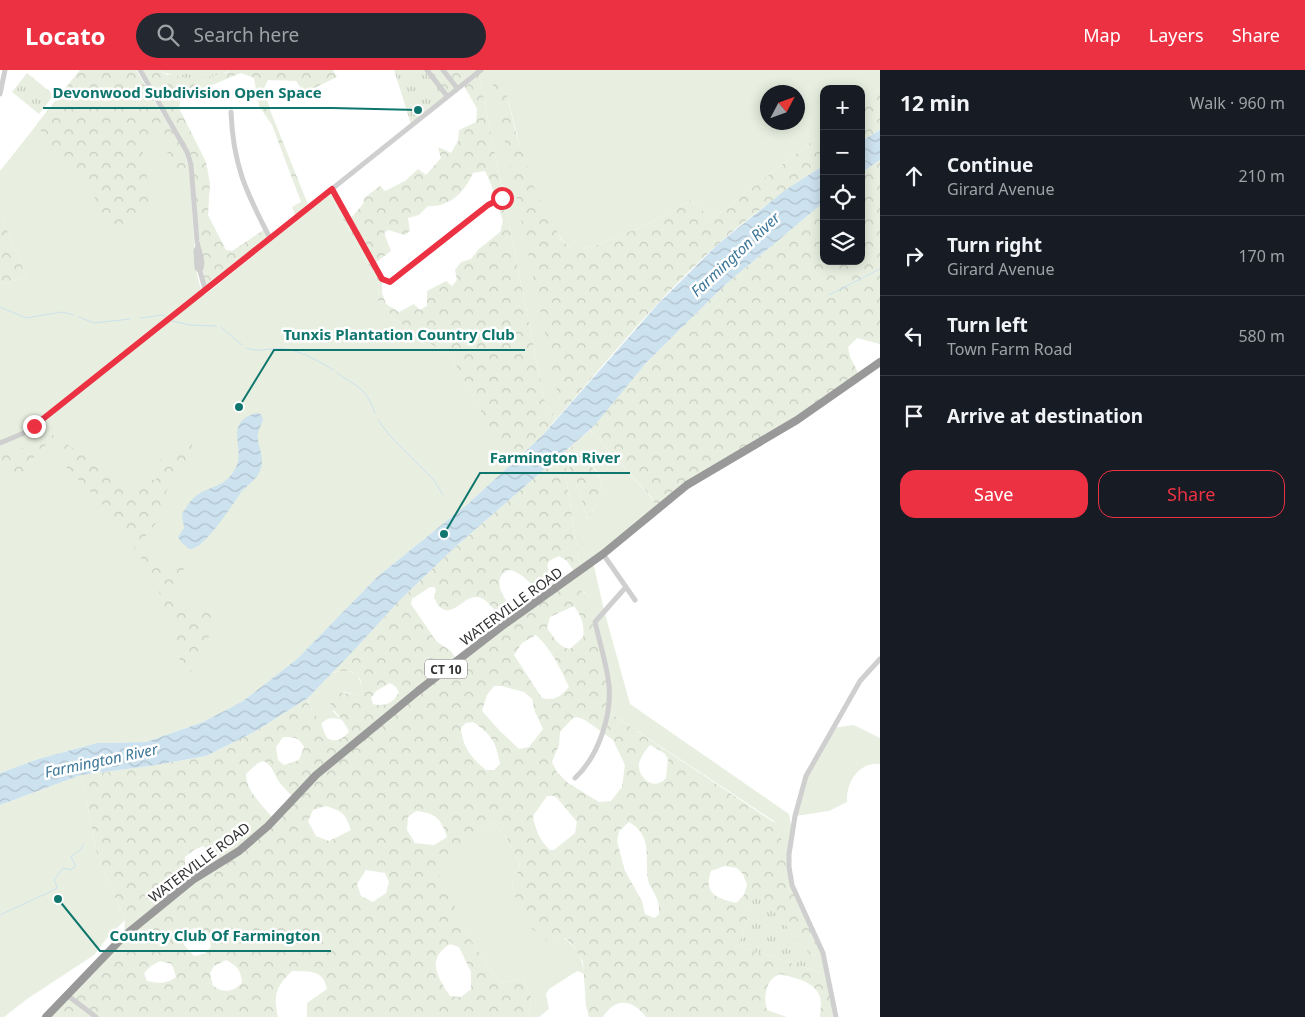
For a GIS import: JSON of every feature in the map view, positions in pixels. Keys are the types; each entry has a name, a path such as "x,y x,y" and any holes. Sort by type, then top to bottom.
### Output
{"highway":[{"name":"WATERVILLE ROAD","path":"46,1017 124,936 194,879 240,851 268,826 316,774 418,691 504,625 603,554 687,485 797,420 880,362"}],"street":[{"path":"0,94 5,70"},
{"path":"140,70 187,152 191,165 198,247 196,250 197,268 200,271 205,290"},
{"path":"427,70 447,96"},
{"path":"443,70 457,88"},
{"path":"0,443 24,433 48,416 481,70"},
{"path":"230,112 232,137 242,179 270,238"},
{"path":"332,189 382,279 390,282 488,205 502,198"},
{"path":"603,554 635,600"},
{"path":"575,778 584,769 601,740 608,705 608,680 594,622 626,587"},
{"path":"836,1017 823,953 792,885 789,854 795,816 810,769 860,681 880,659"},
{"path":"67,995 96,1017"}],"green space":[{"path":"80,70 136,70 189,166 196,269 200,286 205,295 329,194 379,284 378,301 397,321 452,358 512,464 470,502 377,577 297,659 243,701 203,722 146,742 97,743 38,759 0,773 0,284 27,278 0,213 0,171"},
{"path":"80,70 136,70 185,153 189,176 178,179 173,178 164,136 141,140 151,203 146,217 109,228 82,170 70,170 36,125"},
{"path":"140,70 159,70 167,75 225,73 230,70 333,70 337,77 304,93 296,81 268,80 264,88 270,110 309,207 296,217 292,207 301,202 272,125 259,106 254,78 241,73 181,98 179,108 206,162 210,183 208,215 226,250 232,251 265,229 270,238 205,289 191,165 187,151"},
{"path":"159,70 230,70 214,76 194,78 174,76"},
{"path":"394,70 427,70 447,96 411,124"},
{"path":"427,70 478,70 545,402 556,419 542,436 512,464 506,457 452,358 397,321 378,301 379,284 329,194 332,189 349,220 363,204 364,198 380,186 385,191 405,181 418,169 426,175 441,158 438,148 451,153 458,141 459,130 476,122 477,109 463,84 447,96","holes":["485,171 503,221 500,232 479,249 471,259 461,262 455,270 457,280 452,286 446,281 427,291 427,306 420,310 414,304 399,312 386,304 382,293 382,279 374,264 391,251 384,233 388,230 405,235 410,231 408,218 419,215 428,206 436,206 450,201 461,192 473,173"]},
{"path":"478,70 880,70 880,89 865,100 865,85 820,85 820,135 712,219 691,200 647,225 595,246 581,249 571,249 558,234 537,196 522,153 506,91 559,399 565,409 556,419 545,402"},
{"path":"27,73 54,95 39,114 12,92"},
{"path":"491,76 501,81 506,91 516,133 536,193 561,239 571,249 595,246 647,225 691,200 712,219 820,135 820,168 756,213 697,264 639,324 565,409 559,400"},
{"path":"880,89 880,130 865,139 865,130 865,100"},
{"path":"880,160 880,344 857,338 848,347 850,357 860,376 656,507 653,499 590,430 647,362 726,284 820,205 820,265 865,265 865,170"},
{"path":"0,213 27,278 0,284"},
{"path":"45,430 117,477 130,488 144,480 156,480 159,460 178,447 192,444 192,456 187,460 186,467 174,485 166,491 166,507 145,537 144,542 154,560 161,564 176,563 184,569 174,587 178,602 189,608 213,604 215,613 211,634 201,648 202,660 183,679 175,631 152,575 113,515 66,467 50,442 36,452 23,488 0,471 0,453 32,446 33,433"},
{"path":"590,430 656,503 656,507 593,562 630,704 789,814 792,830 790,876 774,821 607,711 585,593 571,587 556,588 581,571 565,473 568,463 577,484 587,519 599,498 601,489 599,475 595,469 571,446"},
{"path":"571,446 596,471 602,487 596,506 587,519 577,484 568,464 565,473 581,571 576,574 567,561 559,556 549,561 547,566 558,588 578,589 587,598 608,680 607,711 778,825 792,885 823,953 810,955 756,890 739,946 828,975 836,1017 820,1017 821,999 814,987 803,981 780,974 775,976 769,984 766,994 766,1005 767,1010 787,1017 646,1017 641,1011 630,1004 618,1003 603,1017 589,1017 586,1006 583,962 572,944 565,938 550,944 530,927 514,894 512,880 517,874 520,865 507,838 493,822 455,852 457,858 439,874 472,942 500,983 522,978 531,996 529,1017 307,1017 307,1003 327,989 319,975 310,972 292,971 282,982 277,992 278,1017 46,1017 124,936 125,920 97,855 81,775 206,756 256,731 308,698 310,708 321,723 327,738 336,740 341,738 349,732 330,703 336,693 362,694 362,687 358,676 350,671 332,673 399,601 454,548","holes":["509,570 514,571 528,581 542,598 526,609 512,607 502,593 499,582 500,577 504,573","430,587 434,587 436,590 434,598 439,606 448,610 468,599 475,597 483,599 493,608 503,625 457,661 451,651 436,641 411,604 412,599","574,606 582,621 583,637 570,649 559,644 547,628 550,617","536,635 551,653 569,687 563,693 551,699 542,698 514,655 522,643","390,683 399,692 388,703 381,705 373,704 371,698 376,691","494,686 502,686 524,692 532,699 535,712 543,729 529,747 519,749 482,711 487,695","577,717 585,720 613,740 625,765 622,787 611,801 599,802 568,783 557,772 552,762 559,745 560,732 573,718","473,722 489,735 495,744 500,764 494,770 486,770 469,752 461,728 466,723","283,737 296,738 304,747 299,760 284,765 278,760 276,747","650,745 664,753 668,759 666,778 662,782 651,783 642,775 639,763","266,762 280,783 294,798 274,819 256,798 246,774 258,763","547,796 557,798 577,822 575,833 554,850 550,850 543,843 535,826 533,816","326,806 343,814 351,830 329,841 316,836 308,821 313,810","416,811 433,815 440,821 447,837 434,845 415,843 407,830 408,817","629,822 637,828 645,841 648,880 659,905 659,914 655,918 645,914 642,901 625,871 617,841 619,831","203,846 209,850 210,858 191,868 185,865 185,857 194,850","725,866 737,868 743,874 747,885 744,895 736,903 718,897 710,890 709,879 711,871","366,870 385,873 389,882 386,893 373,902 361,896 357,884","195,928 206,935 211,947 204,954 194,956 180,937 186,931","450,944 459,947 471,972 471,989 461,997 450,996 438,975 436,962 438,956","226,960 238,969 242,983 228,991 213,986 210,973 214,966","160,961 172,964 176,977 159,983 147,981 144,973"]},
{"path":"345,670 357,674 362,686 362,694 357,695 344,692 333,711 341,720 331,718 321,724 311,708 308,698 332,673"},
{"path":"854,725 880,738 880,764 865,766 855,775 851,781 847,802 829,811 795,816 803,786 833,728"},
{"path":"81,775 97,855 125,920 107,938 94,955 27,999 4,1017 0,1017 0,805"},
{"path":"493,822 507,838 520,865 512,881 514,894 554,941 564,938 572,945 582,963 584,974 578,971 549,989 546,994 549,1009 539,1017 529,1017 531,996 522,978 500,983 472,942 438,874 457,858 454,852"},
{"path":"756,889 810,955 823,953 828,975 739,946"}],"water":[{"path":"880,130 880,160 865,170 865,139"},
{"path":"820,168 820,205 726,284 647,362 594,426 454,548 399,601 308,698 256,731 206,756 81,775 0,805 0,773 38,759 97,743 146,742 203,722 243,701 297,659 377,577 470,502 542,436 657,305 717,245 784,191"},
{"path":"256,413 261,414 263,419 258,433 262,461 259,474 242,491 210,535 195,548 189,549 178,537 184,528 183,512 196,496 220,484 232,474 238,461 237,437 240,423 246,417"}],"waterway":[{"path":"829,295 880,269"},
{"path":"0,307 26,318 62,312 74,315"},
{"path":"140,318 165,316"},
{"path":"79,317 94,323 130,319"},
{"path":"172,321 190,325 216,326"},
{"path":"221,327 242,345"},
{"path":"246,348 256,350 292,350 310,357 333,370"},
{"path":"337,373 365,393 375,413"},
{"path":"378,420 390,436 434,480 443,495"},
{"path":"0,915 56,889 54,880 63,868 70,870 76,866 71,857 84,844"}],"place":[{"name":"Devonwood Subdivision Open Space","path":"418,110"},
{"name":"Tunxis Plantation Country Club","path":"239,407"},
{"name":"Farmington River","path":"444,534"},
{"name":"Country Club Of Farmington","path":"58,899"}],"route":[{"path":"34,426 332,189 382,279 390,282 488,205 502,198"}]}
